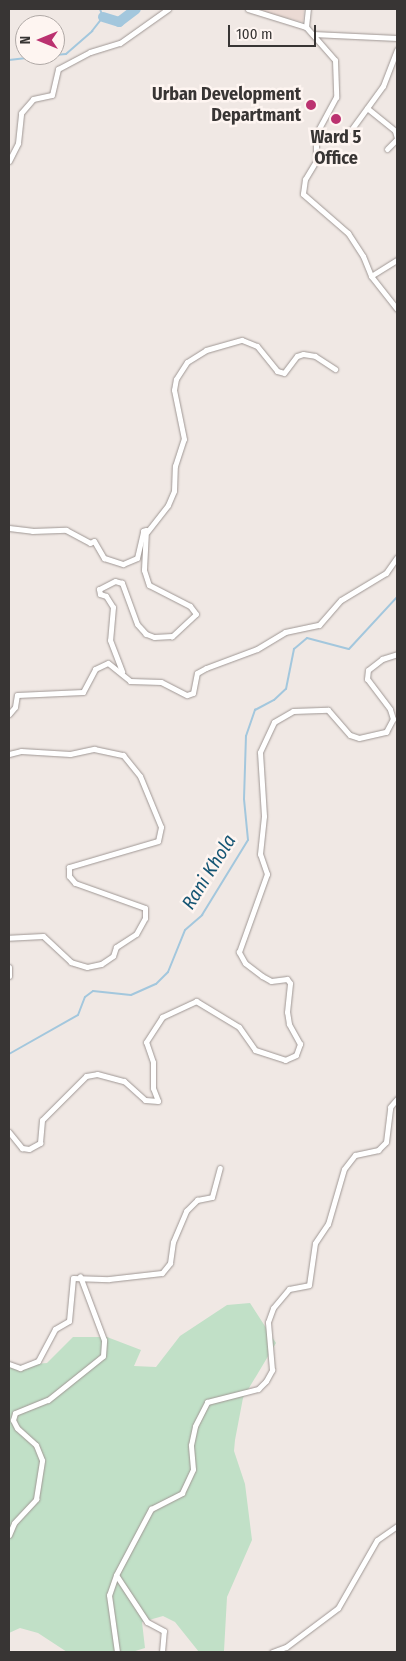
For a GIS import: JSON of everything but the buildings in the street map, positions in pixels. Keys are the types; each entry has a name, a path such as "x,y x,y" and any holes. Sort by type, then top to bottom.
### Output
{"street":[{"path":"9,161 18,143 21,113 33,99 52,94 58,68 90,52 120,43 168,9"},
{"path":"248,9 306,27 335,60 338,86 331,110 316,134 316,160 304,184 302,194 348,233 363,256 371,276 397,309"},
{"path":"306,27 308,9"},
{"path":"312,34 397,38"},
{"path":"351,130 383,86 397,50"},
{"path":"367,108 395,131 397,138 387,149"},
{"path":"371,276 397,260"},
{"path":"335,370 315,356 303,354 296,356 284,373 277,371 258,346 242,340 206,350 187,362 176,379 174,390 184,439 175,466 174,491 168,505 147,532 144,570 149,585 190,606 196,614 172,636 146,634 137,624 122,583 107,583 99,589 100,594 106,596 113,607 110,640 122,672 130,682 161,682 180,694 193,693 197,673 257,650 285,632 319,625 341,600 386,573 397,557"},
{"path":"9,528 32,531 66,530 90,543 94,541 104,558 123,564 137,558 143,531 147,532"},
{"path":"9,1132 22,1148 29,1149 40,1143 42,1120 86,1076 98,1074 124,1081 145,1100 158,1101 153,1088 153,1062 146,1042 162,1016 196,1002 240,1027 255,1050 285,1060 296,1055 300,1044 288,1024 287,1012 290,983 288,979 271,981 245,962 239,952 267,874 260,848 264,816 260,752 274,722 293,711 328,710 350,735 359,738 386,732 393,719 390,709 367,679 368,670 382,659 397,654"},
{"path":"9,714 14,707 17,695 83,692 95,669 108,663 122,672"},
{"path":"9,754 20,751 70,754 94,749 123,755 140,776 161,827 158,841 69,867 69,876 75,883 145,908 145,918 136,934 116,947 113,956 101,964 87,967 71,962 43,936 9,938"},
{"path":"9,967 9,976"},
{"path":"117,1652 109,1595 116,1575 151,1509 182,1493 193,1469 191,1445 195,1426 207,1402 258,1389 266,1381 272,1370 268,1322 273,1308 289,1289 309,1285 315,1244 328,1224 344,1169 354,1155 378,1150 386,1142 390,1107 397,1099"},
{"path":"9,1364 20,1368 38,1361 55,1329 69,1320 73,1278 80,1276 109,1278 162,1272 170,1263 173,1242 186,1211 197,1200 212,1197 220,1168"},
{"path":"9,1535 14,1523 36,1499 42,1460 36,1445 17,1428 14,1420 15,1413 48,1400 103,1356 104,1340 80,1276"},
{"path":"272,1652 286,1647 338,1608 377,1540 397,1526"},
{"path":"116,1575 147,1622 164,1630 162,1652"}],"shaded area":[{"path":"257,9 304,9 303,22 274,15"}],"green space":[{"path":"250,1303 276,1343 243,1398 235,1440 234,1451 245,1484 252,1540 227,1597 224,1651 199,1652 175,1622 163,1616 142,1622 145,1648 132,1652 67,1652 38,1633 20,1628 9,1633 9,1366 47,1363 73,1337 107,1337 141,1350 134,1366 156,1367 180,1336 227,1305"}],"waterway":[{"path":"65,54 92,31 103,17 100,9"},
{"path":"103,17 119,22 136,9"},
{"path":"9,60 15,59"},
{"name":"Rani Khola","path":"9,1054 78,1015 85,997 93,991 131,995 156,984 168,972 185,930 202,915 248,840 244,799 246,736 255,710 274,700 286,689 294,649 307,638 349,649 397,597"}],"place":[{"name":"Urban Development Departmant","path":"311,105"},
{"name":"Ward 5 Office","path":"336,119"}]}
